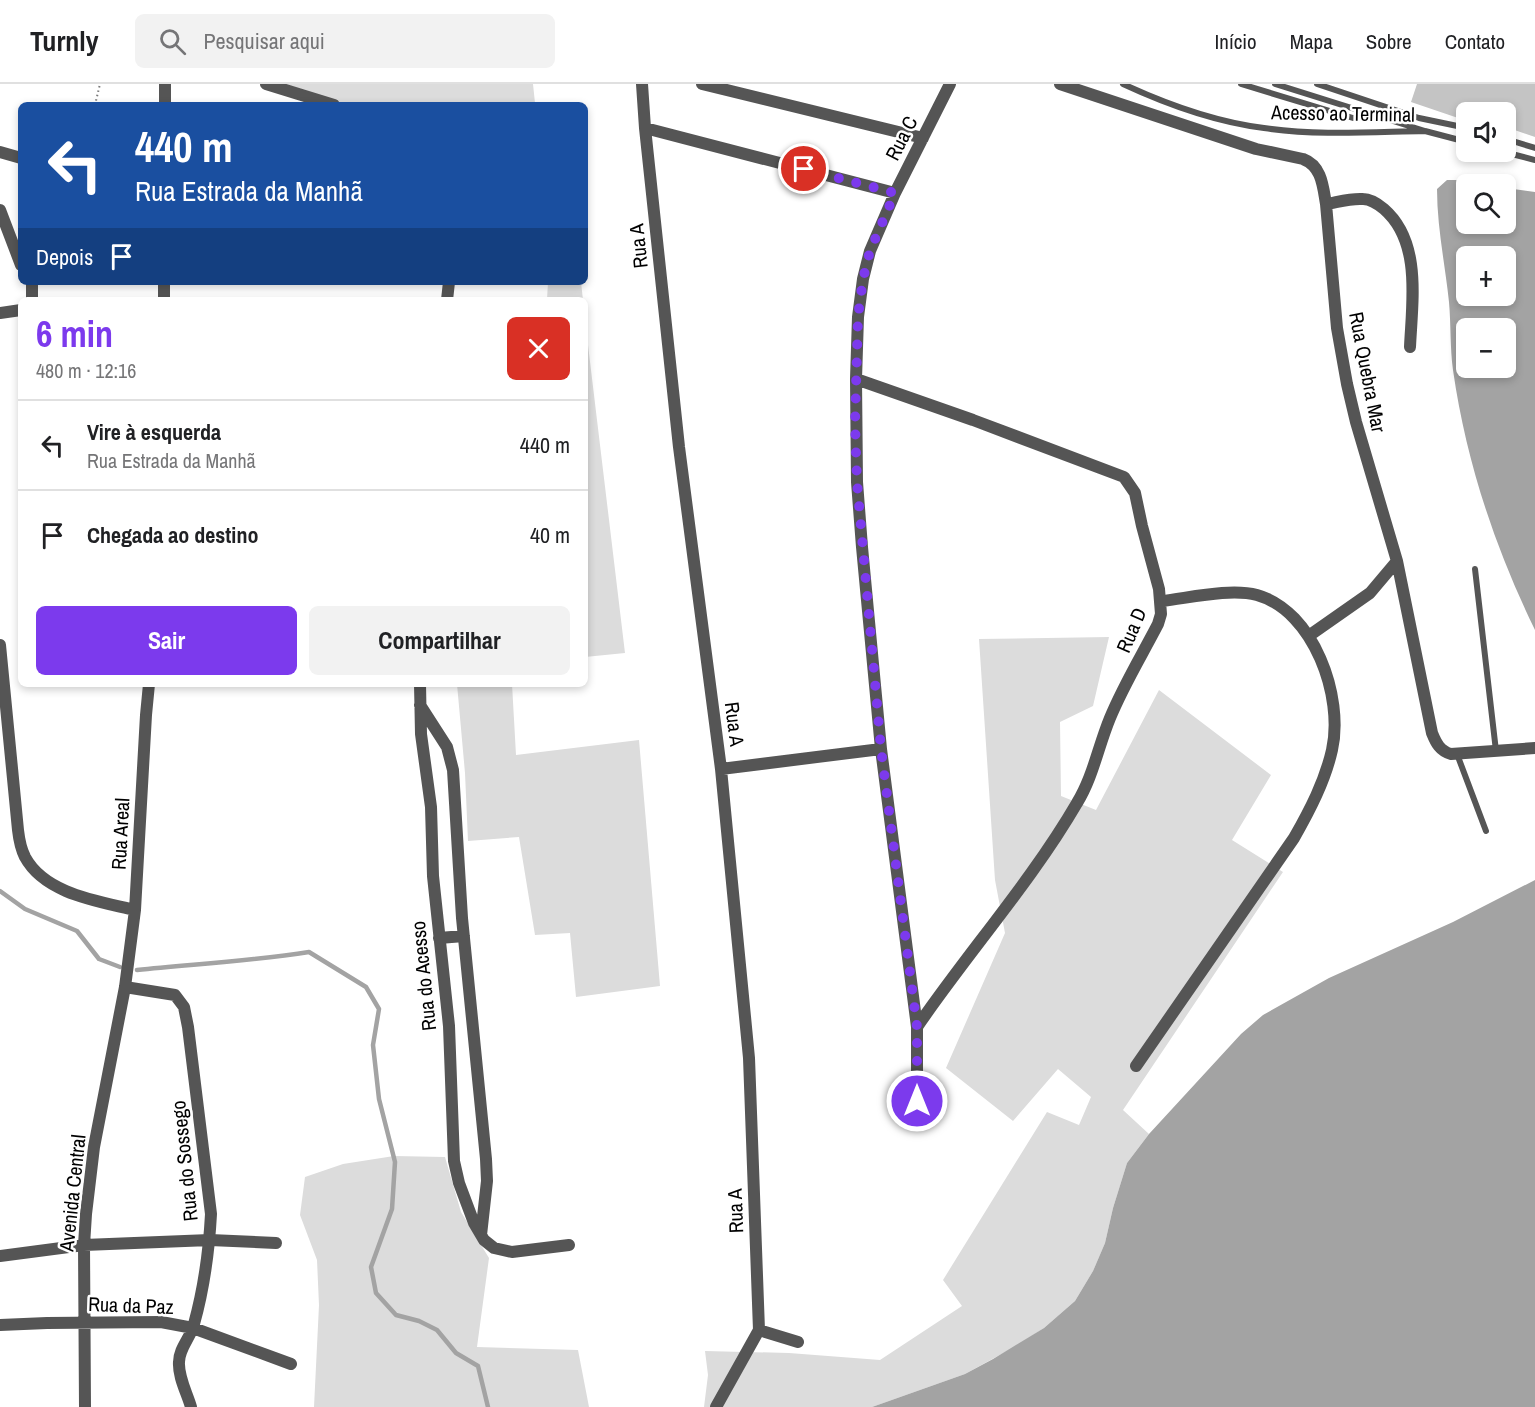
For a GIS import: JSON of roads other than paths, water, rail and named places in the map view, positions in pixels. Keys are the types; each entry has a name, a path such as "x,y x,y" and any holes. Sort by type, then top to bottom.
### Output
{"street":[{"path":"165,84 165,102"},
{"path":"266,84 324,102"},
{"name":"Rua A","path":"642,84 679,447 721,769 749,1058 759,1330"},
{"path":"702,84 923,138"},
{"name":"Rua C","path":"917,1101 917,1027 881,749 857,482 858,317 863,279 870,251 895,193 950,84"},
{"name":"Rua Quebra Mar","path":"1060,84 1241,144 1309,161 1321,176 1326,204 1337,328 1347,384 1397,561 1432,733 1435,741 1445,753 1457,754"},
{"path":"645,128 895,193"},
{"path":"0,152 18,157"},
{"path":"1326,204 1362,199 1371,201 1392,217 1398,225 1410,259 1412,276 1410,347"},
{"path":"0,210 18,257"},
{"path":"0,313 18,310"},
{"name":"Rua D","path":"856,379 1124,477 1136,493 1142,526 1162,601 1158,624 1112,714 1100,742 1095,765 1079,801 1051,846 917,1027"},
{"path":"1310,635 1370,592 1397,561"},
{"path":"1136,1066 1294,838 1317,794 1333,749 1335,730 1334,703 1330,686 1310,635 1280,606 1255,595 1215,594 1162,601"},
{"path":"0,645 18,830 24,855 30,866 46,881 70,892 135,910"},
{"name":"Rua Areal","path":"125,987 135,910 150,687"},
{"name":"Rua do Acesso","path":"420,687 423,756 431,807 433,876 449,1026 454,1161 466,1207 481,1235 488,1244 500,1251 512,1252 569,1245"},
{"path":"419,704 444,742 451,761 464,936 486,1159 481,1235"},
{"path":"1457,754 1535,748"},
{"path":"721,769 881,749"},
{"path":"439,938 464,936"},
{"name":"Rua do Sossego","path":"125,987 175,995 184,1007 211,1214 210,1240 201,1296 193,1328 185,1340 179,1362 191,1407"},
{"name":"Avenida Central","path":"85,1407 84,1245 94,1147 125,987"},
{"path":"0,1256 84,1245 210,1240 276,1243"},
{"name":"Rua da Paz","path":"0,1325 161,1322 193,1328 291,1364"},
{"path":"716,1407 759,1330 798,1342"}],"lane":[{"name":"Acesso ao Terminal","path":"1123,84 1204,114 1262,128 1322,133 1425,131"},
{"path":"1241,84 1353,118 1377,116"},
{"name":"Acesso ao Terminal","path":"1275,84 1456,139"},
{"path":"1317,84 1419,118 1456,126"},
{"path":"1516,142 1535,148"},
{"path":"1516,155 1535,160"},
{"path":"1474,568 1496,751"},
{"path":"1457,754 1486,831"}],"waterway":[{"path":"0,891 25,909 77,931 99,959 120,967"},
{"path":"137,970 309,952 366,987 379,1009 373,1045 379,1099 395,1162 392,1209 371,1267 376,1293 396,1315 419,1321 437,1330 456,1353 478,1366 488,1407"}]}
